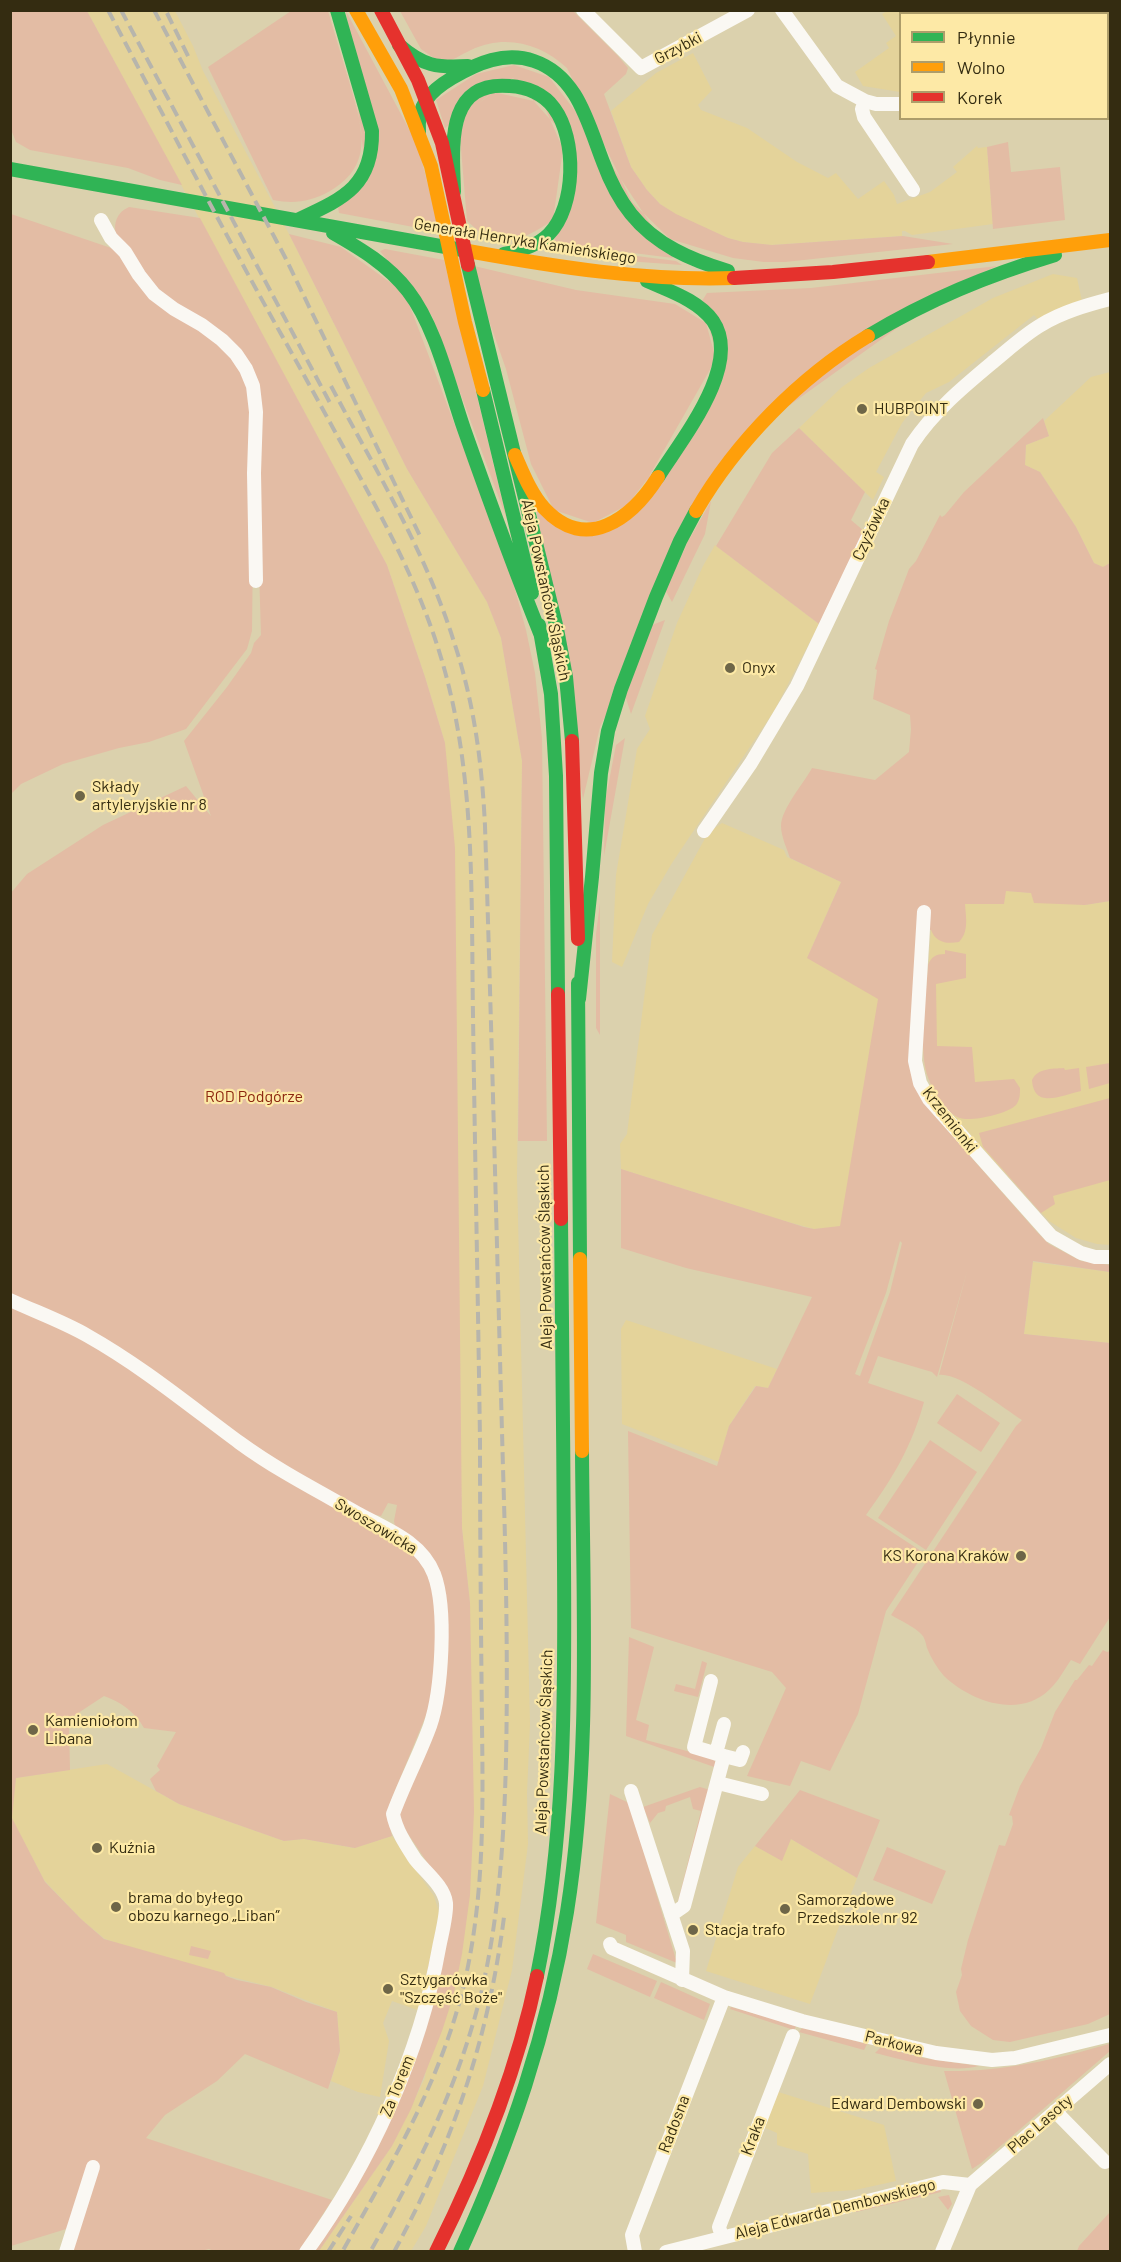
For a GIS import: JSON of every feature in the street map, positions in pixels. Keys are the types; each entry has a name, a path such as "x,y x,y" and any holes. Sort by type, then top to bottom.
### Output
{"main road":[{"path":"297,220 332,204 355,188 366,170 372,152 372,131 337,10"},
{"name":"Aleja Powstańców Śląskich","path":"356,10 401,89 419,132 436,184 465,322 490,415 542,638 553,716 556,776 564,1548 564,1697 560,1808 549,1916 526,2021 489,2132 436,2252"},
{"path":"381,10 426,97 442,143 470,253"},
{"path":"399,45 414,57 436,68 472,66"},
{"path":"419,132 419,112 426,97 472,66 495,58 521,58 547,65 560,74 574,91 613,186 638,223 664,245 683,255 753,278"},
{"path":"454,192 455,127 459,112 468,100 487,88 508,85 523,87 535,92 552,105 560,117 567,144 569,175 562,214 554,229 537,244 514,252 489,254"},
{"name":"Generała Henryka Kamieńskiego","path":"10,169 316,223 470,253 665,277 753,278 854,270 1029,248 1110,242"},
{"path":"316,223 387,266 406,285 421,309 499,530 542,638"},
{"path":"579,999 602,771 608,735 617,702 652,604 682,538 711,487 764,423 796,390 830,361 868,336 919,307 985,278 1053,256 1110,242"},
{"name":"Aleja Powstańców Śląskich","path":"460,2252 500,2164 533,2067 563,1945 577,1845 584,1707 579,999 576,802 569,704 552,607 477,307 470,253"},
{"path":"515,455 538,500 558,519 583,529 598,529 613,525 632,513 645,497 711,393 720,372 723,352 721,339 711,319 686,299 622,273"}],"street":[{"name":"Grzybki","path":"583,10 641,68 748,10"},
{"path":"782,10 837,86 865,101 876,104 899,104"},
{"path":"865,101 862,109 864,117 913,190"},
{"path":"101,220 111,238 125,252 154,294 222,340 236,354 246,369 253,386 256,411 254,473 256,581"},
{"name":"Czyżówka","path":"704,831 751,763 797,686 912,444 924,426 949,399 1020,339 1042,324 1064,314 1110,299"},
{"name":"Krzemionki","path":"924,912 915,1061 920,1083 929,1099 1051,1236 1081,1253 1095,1257 1110,1257"},
{"name":"Swoszowicka","path":"10,1300 88,1336 184,1399 242,1444 403,1538 429,1563 438,1585 440,1601 440,1665 431,1723 393,1814 395,1826 415,1858 435,1882 446,1903"},
{"path":"711,1681 693,1747 741,1760 743,1752"},
{"path":"671,1915 684,1906 718,1783 724,1724"},
{"path":"718,1783 762,1794"},
{"path":"631,1791 683,1951 682,1980"},
{"name":"Za Torem","path":"306,2252 367,2153 390,2105 418,2031 434,1979 446,1903"},
{"name":"Parkowa","path":"610,1944 612,1948 724,1997 802,2021 936,2053 992,2060 1015,2058 1110,2035"},
{"name":"Radosna","path":"635,2252 632,2235 724,1997"},
{"name":"Kraka","path":"722,2237 719,2227 792,2036"},
{"name":"Plac Lasoty","path":"970,2185 1110,2064"},
{"path":"1055,2111 1105,2162"},
{"path":"66,2252 93,2167"},
{"name":"Aleja Edwarda Dembowskiego","path":"666,2252 943,2182 970,2185"},
{"path":"942,2252 970,2185"}],"shaded area":[{"path":"1068,10 1070,12 899,12 899,92 863,86 855,72 889,48 886,43 896,36 882,14 887,11"},
{"path":"87,11 175,11 203,71 289,234 407,469 487,602 501,638 522,761 517,1177 530,1724 527,1793 528,1844 512,1970 483,2086 426,2226 411,2251 319,2251 392,2146 425,2078 470,1603 462,1528 445,743 387,565"},
{"path":"693,53 712,90 698,105 701,110 747,128 797,162 828,178 836,173 858,199 884,181 894,195 897,204 930,192 957,172 953,167 977,146 978,148 987,147 993,224 912,235 902,231 902,236 771,245 728,238 676,215 660,204 631,167 611,111 656,73"},
{"name":"HUBPOINT","path":"1053,274 1077,278 1082,301 1039,320 1034,315 949,382 926,393 902,423 876,472 884,477 873,500 799,428 842,387 869,368 993,298"},
{"path":"1110,372 1110,563 1103,568 1094,563 1076,527 1040,472 1025,465 1026,445 1049,436 1044,421 1091,377"},
{"path":"715,545 819,624 774,711 672,863 648,904 622,967 612,962 616,875 637,749 650,729 645,716 677,623"},
{"path":"722,823 784,850 787,857 841,882 808,956 889,996 850,1229 840,1227 814,1229 621,1169 620,1144 627,1134 652,935 708,833"},
{"path":"930,884 1031,893 1085,905 1110,901 1110,1245 1076,1238 1049,1221 948,1110 933,1090 925,1069 923,1048 931,928"},
{"path":"1033,1262 1110,1272 1110,1343 1024,1334"},
{"path":"626,1320 777,1369 768,1388 755,1386 729,1426 719,1462 622,1424 621,1329"},
{"path":"107,1764 179,1804 284,1841 304,1839 354,1848 392,1836 434,1896 439,1912 420,2011 392,2001 383,2023 389,2041 380,2097 358,2092 331,2081 340,2052 337,2012 272,1987 176,1963 105,1939 82,1920 44,1880 11,1817 16,1778"},
{"name":"Samorządowe Przedszkole nr 92","path":"791,1839 857,1878 810,2004 706,1971 738,1867 755,1846 781,1860"},
{"path":"775,2091 884,2125 896,2181 855,2190 811,2193 808,2154 777,2145 777,2133 763,2127"}],"green space":[{"path":"11,11 87,11 182,185 160,180 128,168 30,150 16,142 10,127"},
{"path":"291,11 328,11 358,112 362,142 360,155 345,180 316,198 288,202 273,200 208,67"},
{"path":"346,11 418,146 440,232 339,213 338,207 367,182"},
{"path":"400,11 573,11 628,68 626,74 604,94 631,167 660,204 728,238 772,245 903,236 953,244 785,262 764,262 733,258 670,239 632,202 567,68 557,59 534,47 509,42 484,45 441,63 421,49"},
{"path":"1070,11 1109,11 1110,62 1109,12"},
{"path":"514,65 549,77 580,117 673,258 554,243 575,147 513,78 445,128 436,100 476,74"},
{"path":"493,92 543,103 563,149 553,220 530,234 507,241 488,239 467,221 460,137 466,113"},
{"path":"1008,142 1011,172 1060,167 1065,220 993,229 987,147"},
{"name":"ROD Podgórze","path":"129,207 200,218 387,565 445,743 455,848 462,1528 470,1603 474,1812 470,1895 462,1954 453,1997 411,2109 392,2146 319,2251 313,2251 401,2093 445,1889 398,1819 401,1805 424,1754 444,1597 395,1526 397,1505 388,1503 381,1516 371,1514 259,1452 190,1401 11,1294 10,894 27,874 103,825 186,786 211,816 184,741 227,687 261,635 253,372 161,297 116,235 117,218"},
{"path":"11,214 117,250 136,276 235,359 250,395 253,546 252,631 247,649 186,729 149,742 63,764 21,784 11,794"},
{"path":"289,234 341,247 405,293 510,571 535,673 542,738 547,1141 518,1141 522,761 501,638 487,602 407,469"},
{"path":"558,246 676,261 682,265 599,259 557,253"},
{"path":"385,249 444,260 507,520 432,316 380,251"},
{"path":"474,266 576,290 675,304 706,323 716,359 635,501 593,523 554,510 531,464 506,369 486,312"},
{"path":"997,266 960,283 734,445 600,727 583,799 536,509 606,533 723,380 702,301 707,293 811,288"},
{"path":"1043,418 1049,436 1026,445 1025,465 1040,472 1076,527 1094,563 1103,567 1110,563 1110,901 1085,905 1034,903 1031,893 1006,891 1004,904 965,904 966,929 959,942 942,942 931,930 917,930 909,1059 933,1114 1037,1232 1049,1244 1081,1261 1110,1265 1110,1272 1033,1261 1024,1334 1110,1343 1110,1617 1080,1664 1071,1660 1052,1687 1037,1699 1024,1704 1009,1705 981,1699 955,1685 937,1666 922,1635 891,1615 1022,1420 958,1379 939,1375 968,1268 937,1377 932,1372 878,1356 868,1383 924,1402 914,1433 901,1461 866,1515 924,1553 886,1611 858,1714 830,1771 801,1761 790,1786 747,1776 786,1688 772,1672 631,1628 628,1431 717,1466 729,1426 756,1386 768,1388 812,1297 686,1268 621,1248 621,1169 804,1227 814,1229 840,1226 878,999 807,958 841,882 790,858 782,834 782,819 812,768 875,780 909,752 910,715 873,699 877,670 875,669 889,621 909,569 916,561 940,515 942,517 945,515 964,492","holes":["900,1241 902,1243 890,1292 860,1376 855,1374 886,1293"]},
{"path":"799,428 865,492 851,520 864,531 819,624 716,546 772,453"},
{"path":"711,501 705,534 672,602 663,586"},
{"path":"665,620 631,714 624,692 652,625"},
{"path":"625,738 604,856 605,802 616,745"},
{"path":"600,903 600,1035 596,1028 596,934"},
{"path":"945,950 966,954 966,978 936,984 937,1046 972,1047 975,1082 1014,1079 1020,1088 1018,1101 1012,1108 997,1114 965,1119 950,1112 934,1091 925,1068 923,1039 928,965 934,957 945,954"},
{"path":"1110,1063 1110,1083 1089,1089 1086,1067"},
{"path":"1064,1068 1065,1070 1079,1068 1081,1091 1050,1098 1038,1095 1032,1080 1035,1076 1045,1070"},
{"path":"1110,1098 1110,1180 1053,1196 1055,1204 1041,1213 983,1147 979,1133"},
{"path":"10,1298 82,1336 392,1536 425,1565 436,1603 435,1668 429,1708 390,1803 388,1819 392,1836 355,1848 304,1839 284,1841 179,1804 156,1791 150,1779 160,1770 157,1766 176,1732 144,1728 127,1708 104,1696 66,1721 69,1723 70,1770 16,1778 12,1818 45,1882 104,1939 224,1973 237,1980 271,1987 337,2012 340,2051 328,2089 245,2054 217,2081 165,2115 146,2138 332,2200 299,2251 217,2252 209,2249 197,2252 69,2251 76,2226 11,2246"},
{"path":"957,1394 1000,1423 981,1452 937,1423"},
{"path":"930,1440 977,1472 926,1550 878,1518"},
{"path":"629,1637 654,1647 636,1720 649,1725 646,1740 709,1757 715,1761 717,1768 626,1736"},
{"path":"1103,1650 1110,1651 1110,2014 1088,2024 1010,2042 993,2040 971,2026 960,2011 956,1992 962,1975 961,1969 968,1940 999,1845 1005,1846 1013,1824 1012,1816 1009,1815 1020,1786 1041,1748 1055,1712 1075,1680 1089,1665 1092,1666"},
{"path":"702,1661 707,1663 698,1697 674,1691 676,1684 695,1689"},
{"path":"700,1787 710,1790 681,1902 678,1901 701,1811 693,1809 690,1797 666,1806 665,1811 658,1813 650,1823 643,1807"},
{"path":"800,1790 880,1820 857,1878 791,1839 782,1861 755,1846"},
{"path":"610,1794 629,1803 677,1963 626,1942 626,1935 596,1923"},
{"path":"887,1847 946,1871 932,1904 873,1880"},
{"path":"191,1946 211,1951 208,1959 189,1955"},
{"path":"593,1954 657,1981 650,1997 587,1969"},
{"path":"661,1982 710,2004 704,2020 654,1998"},
{"path":"731,2007 797,2025 794,2030 730,2009"},
{"path":"803,2027 867,2044 864,2050 799,2032"},
{"path":"1109,2044 1110,2051 972,2169 944,2071 1027,2064"},
{"path":"881,2047 923,2058 979,2066 955,2068 927,2065 875,2053"},
{"path":"939,2187 941,2192 856,2212 855,2208"},
{"path":"949,2195 952,2204 948,2210 938,2197"},
{"path":"1110,2212 1110,2251 1077,2251 1079,2246"}],"railway":[{"path":"108,10 404,563 439,651 460,740 465,786 471,877 480,1441 482,1784 478,1902 469,1961 460,2000 434,2075 400,2147 342,2252"},
{"path":"121,10 330,403"},
{"path":"154,10 286,259 421,538"},
{"path":"167,13 189,58"},
{"path":"331,386 398,511 429,576 461,665 476,733 485,826 506,1577 507,1723 504,1820 496,1910 486,1969 471,2032 434,2129 370,2252"},
{"path":"394,2252 434,2171 465,2090 488,2006 504,1917"},
{"path":"328,2252 351,2216"}],"traffic: fast":[{"path":"297,220 328,205 352,189 367,166 371,150 372,131 337,10"},
{"path":"399,45 431,64 448,67 468,66"},
{"path":"419,132 420,114 426,100 437,88 452,78 491,60 512,57 534,61 549,68 571,90 586,117 615,190 641,225 675,250 728,271"},
{"path":"454,192 453,156 457,121 463,106 473,94 489,87 510,86 535,92 550,103 561,121 570,154 569,190 564,207 558,222 539,242 504,254"},
{"path":"10,169 468,251"},
{"path":"333,233 383,265 408,291 418,306 441,357 492,508 542,638"},
{"path":"868,336 959,290 1005,271 1055,255"},
{"path":"468,265 557,629 566,677 572,741"},
{"path":"647,281 699,307 713,321 720,339 720,359 715,380 693,423 658,477"},
{"path":"483,390 532,593"},
{"path":"579,999 601,773 608,731 621,689 656,597 680,541 696,511"},
{"path":"539,625 551,694 556,776 558,994"},
{"path":"578,983 580,1259"},
{"path":"537,1976 553,1874 563,1720 561,1219"},
{"path":"460,2252 495,2169 525,2086 549,2000 567,1912 575,1855 583,1740 582,1451"}],"traffic: slow":[{"path":"356,10 401,89 431,166 465,322 483,390"},
{"path":"928,262 1110,240"},
{"path":"468,251 601,272 667,277 734,278"},
{"path":"696,511 730,460 772,413 818,371 868,336"},
{"path":"515,455 535,496 544,508 560,522 576,528 592,529 607,525 622,517 635,506 658,477"},
{"path":"580,1259 582,1451"}],"traffic: jam":[{"path":"381,10 418,80 442,143 468,265"},
{"path":"734,278 833,272 928,262"},
{"path":"572,741 578,939"},
{"path":"558,994 561,1219"},
{"path":"436,2252 468,2185 496,2117 519,2047 537,1976"}],"place":[{"name":"HUBPOINT","path":"862,409"},
{"name":"Onyx","path":"730,668"},
{"name":"Składy artyleryjskie nr 8","path":"80,796"},
{"name":"KS Korona Kraków","path":"1021,1556"},
{"name":"Kamieniołom Libana","path":"33,1730"},
{"name":"Kuźnia","path":"97,1848"},
{"name":"brama do byłego obozu karnego „Liban”","path":"116,1907"},
{"name":"Samorządowe Przedszkole nr 92","path":"785,1909"},
{"name":"Stacja trafo","path":"693,1930"},
{"name":"Sztygarówka \"Szczęść Boże\"","path":"388,1989"},
{"name":"Edward Dembowski","path":"978,2104"}]}
